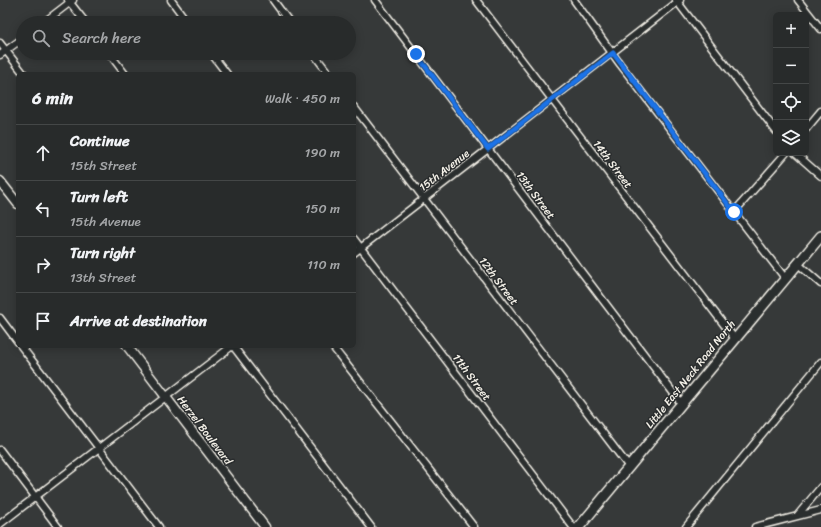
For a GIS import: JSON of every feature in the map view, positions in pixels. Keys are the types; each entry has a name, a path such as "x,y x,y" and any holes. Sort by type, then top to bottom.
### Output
{"main road":[{"name":"Little East Neck Road North","path":"579,527 821,236"}],"street":[{"path":"170,0 183,16"},
{"path":"272,0 285,16"},
{"name":"13th Street","path":"375,0 681,403"},
{"name":"14th Street","path":"476,0 735,339"},
{"path":"574,0 785,278"},
{"path":"798,0 821,29"},
{"path":"51,16 70,1 81,16"},
{"path":"678,1 773,127"},
{"name":"15th Avenue","path":"356,251 678,1"},
{"path":"0,43 22,72"},
{"path":"0,55 16,43"},
{"path":"114,60 123,72"},
{"path":"216,60 225,72"},
{"path":"318,60 327,72"},
{"name":"12th Street","path":"356,110 629,467"},
{"path":"809,125 821,111"},
{"path":"734,212 783,156"},
{"path":"798,156 821,176"},
{"path":"0,181 16,201"},
{"name":"11th Street","path":"356,242 573,527"},
{"path":"797,263 821,284"},
{"path":"0,318 16,339"},
{"path":"23,348 159,527"},
{"name":"Herzel Boulevard","path":"129,348 265,527"},
{"path":"0,524 230,348"},
{"path":"235,348 371,527"},
{"path":"334,348 474,527"},
{"path":"686,527 821,362"},
{"path":"0,450 58,527"},
{"path":"797,516 821,487"},
{"path":"755,527 821,510"}],"route":[{"path":"416,54 488,149 613,53 734,212"}]}
